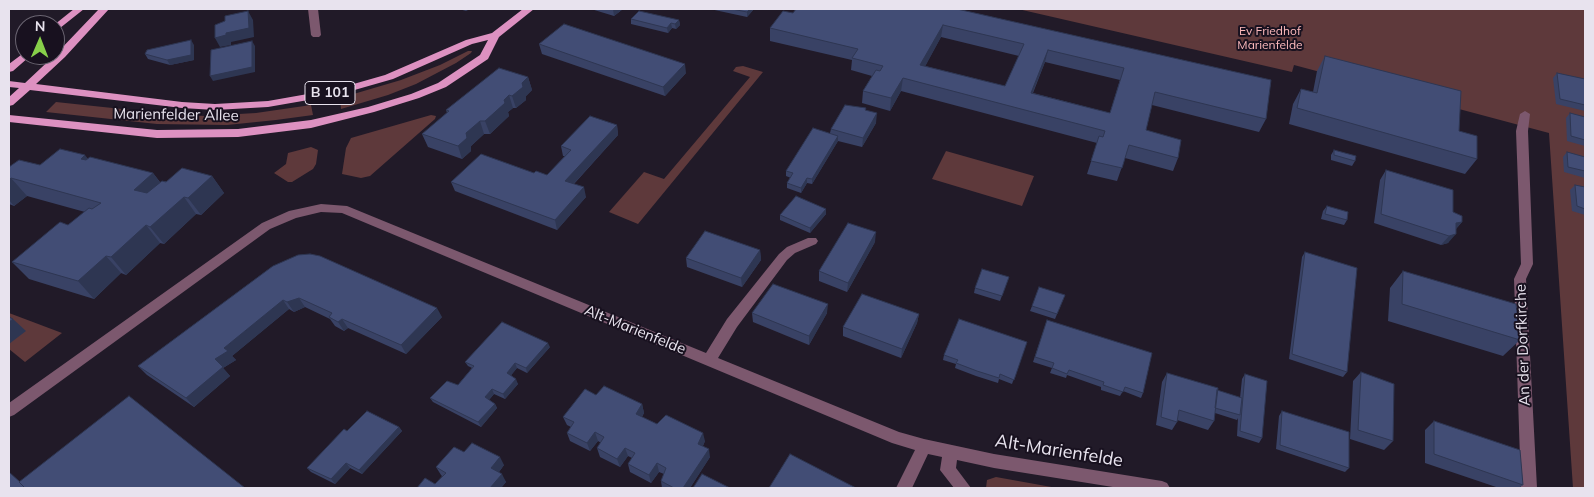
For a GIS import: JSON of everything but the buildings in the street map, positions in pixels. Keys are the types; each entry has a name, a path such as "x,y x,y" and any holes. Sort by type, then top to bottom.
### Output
{"main road":[{"path":"65,20 78,9"},
{"path":"9,102 61,55 104,9"},
{"name":"Marienfelder Allee","path":"9,84 182,105 215,107 268,104 337,92 389,77 446,54 469,42 495,35 529,9"},
{"name":"Marienfelder Allee","path":"9,119 157,134 238,133 316,123 370,110 415,96 442,85 484,57 495,35"}],"street":[{"path":"313,9 316,35"},
{"name":"An der Dorfkirche","path":"1525,114 1522,131 1527,264 1520,279 1529,488"},
{"name":"Alt-Marienfelde","path":"9,411 250,236 266,226 293,214 321,208 351,211 897,438 950,452 1162,488"},
{"path":"709,360 732,323 783,257 798,246 812,241"},
{"path":"904,488 924,446"},
{"path":"950,452 948,470 963,488"}],"green space":[{"name":"Ev Friedhof Marienfelde","path":"1018,9 1585,9 1585,488 1573,488 1549,133 1294,65 1292,72"},
{"path":"468,51 472,51 456,63 416,84 388,95 341,109 340,98 401,80 440,65"},
{"path":"743,66 763,72 638,224 609,212 644,172 664,179 750,77 733,71 736,67"},
{"path":"56,102 204,116 256,113 311,105 313,115 227,125 157,124 46,112"},
{"path":"431,115 436,116 435,119 370,176 361,178 342,174 346,148 351,138"},
{"path":"311,147 318,150 316,164 313,169 292,182 288,182 274,173 286,164 288,153"},
{"path":"946,151 1034,176 1022,206 932,179"},
{"path":"9,313 62,333 25,362 9,349"},
{"path":"996,477 1057,488 986,488 987,480"}]}
